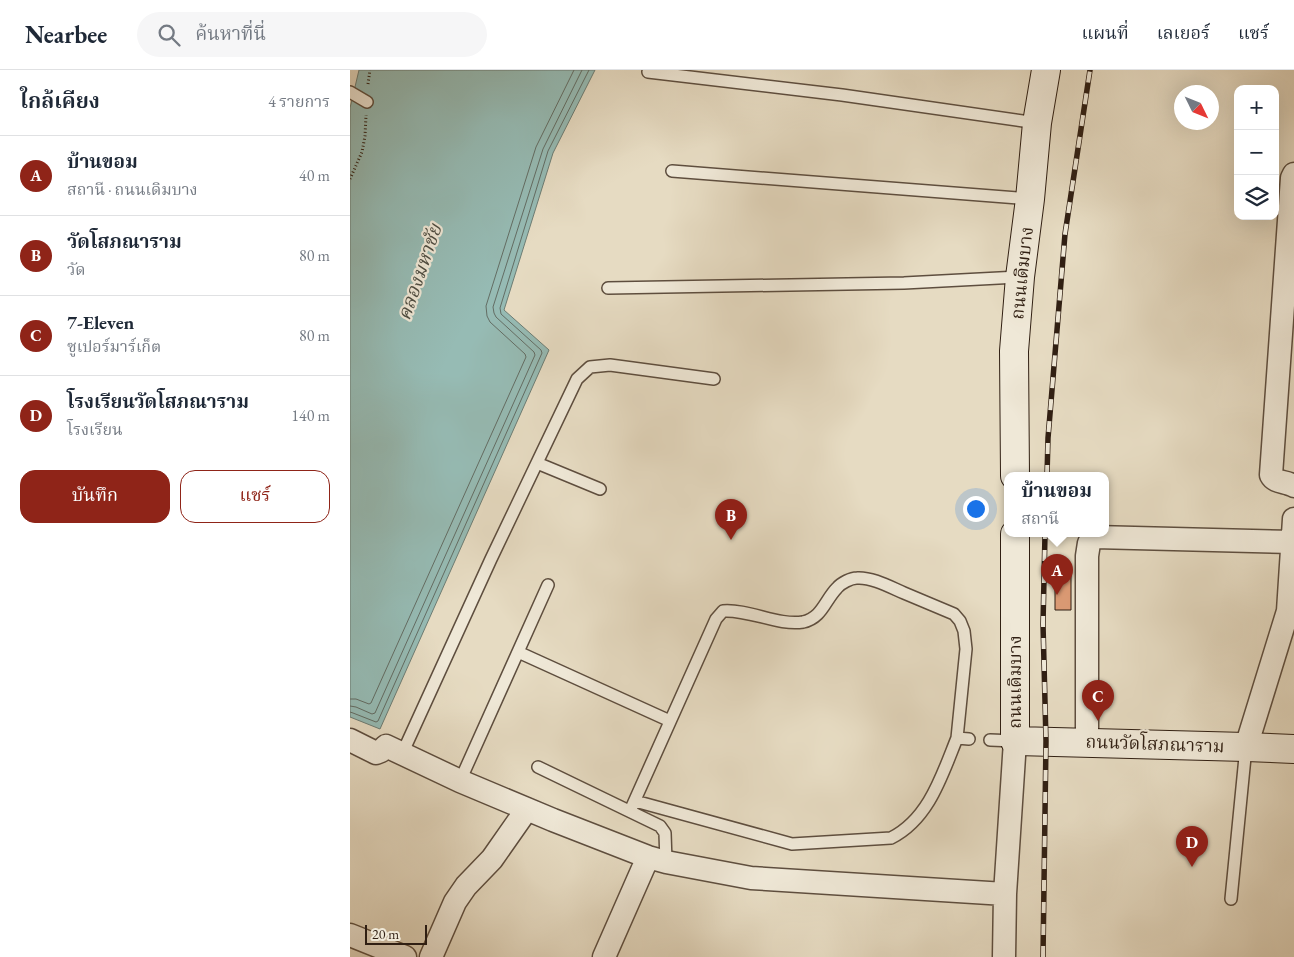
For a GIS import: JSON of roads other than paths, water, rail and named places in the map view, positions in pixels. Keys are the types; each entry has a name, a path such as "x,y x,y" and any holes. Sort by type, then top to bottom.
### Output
{"street":[{"name":"ถนนเดิมบาง","path":"1015,472 1014,351 1020,277 1046,70"},
{"path":"1294,174 1292,178 1271,474 1272,478 1294,486"},
{"path":"1246,747 1288,611 1294,520"},
{"name":"ถนนเดิมบาง","path":"1003,741 1015,537"},
{"path":"1087,742 1087,556 1089,543 1096,537 1293,542"},
{"path":"350,740 376,754 381,752 386,746 460,781 552,820 657,859 751,878 1005,894"},
{"path":"1003,741 1004,957"},
{"name":"ถนนวัดโสภณาราม","path":"1003,741 1294,749"},
{"path":"431,957 455,902 466,886 492,859 527,809"},
{"path":"604,957 657,859"},
{"path":"350,935 405,957"}],"lane":[{"path":"648,72 1038,123"},
{"path":"350,92 367,102"},
{"path":"672,171 1030,199"},
{"path":"608,288 904,284 1020,277"},
{"path":"402,754 487,568 577,379 590,367 610,365 714,379"},
{"path":"537,464 600,489"},
{"path":"538,767 632,806 792,844 891,838 901,833 922,812 935,791 957,738 966,649 964,631 960,621 954,614 878,582 856,577 836,588 817,615 805,622 795,623 734,610 724,611 716,619 632,806"},
{"path":"460,781 548,585"},
{"path":"518,652 670,721"},
{"path":"957,738 969,739"},
{"path":"1232,899 1246,747"},
{"path":"632,806 660,826 665,833 657,859"}],"water":[{"name":"คลองมหาชัย","path":"359,70 595,70 553,153 504,310 549,350 380,729 350,717 350,108"}],"railway":[{"path":"1047,472 1048,438 1065,234 1090,70"},
{"path":"1043,957 1046,741 1043,624 1045,537"}],"place":[{"name":"วัดโสภณาราม","path":"731,540"},
{"name":"บ้านขอม","path":"1057,595"},
{"name":"7-Eleven","path":"1098,721"},
{"name":"โรงเรียนวัดโสภณาราม","path":"1192,867"}]}
